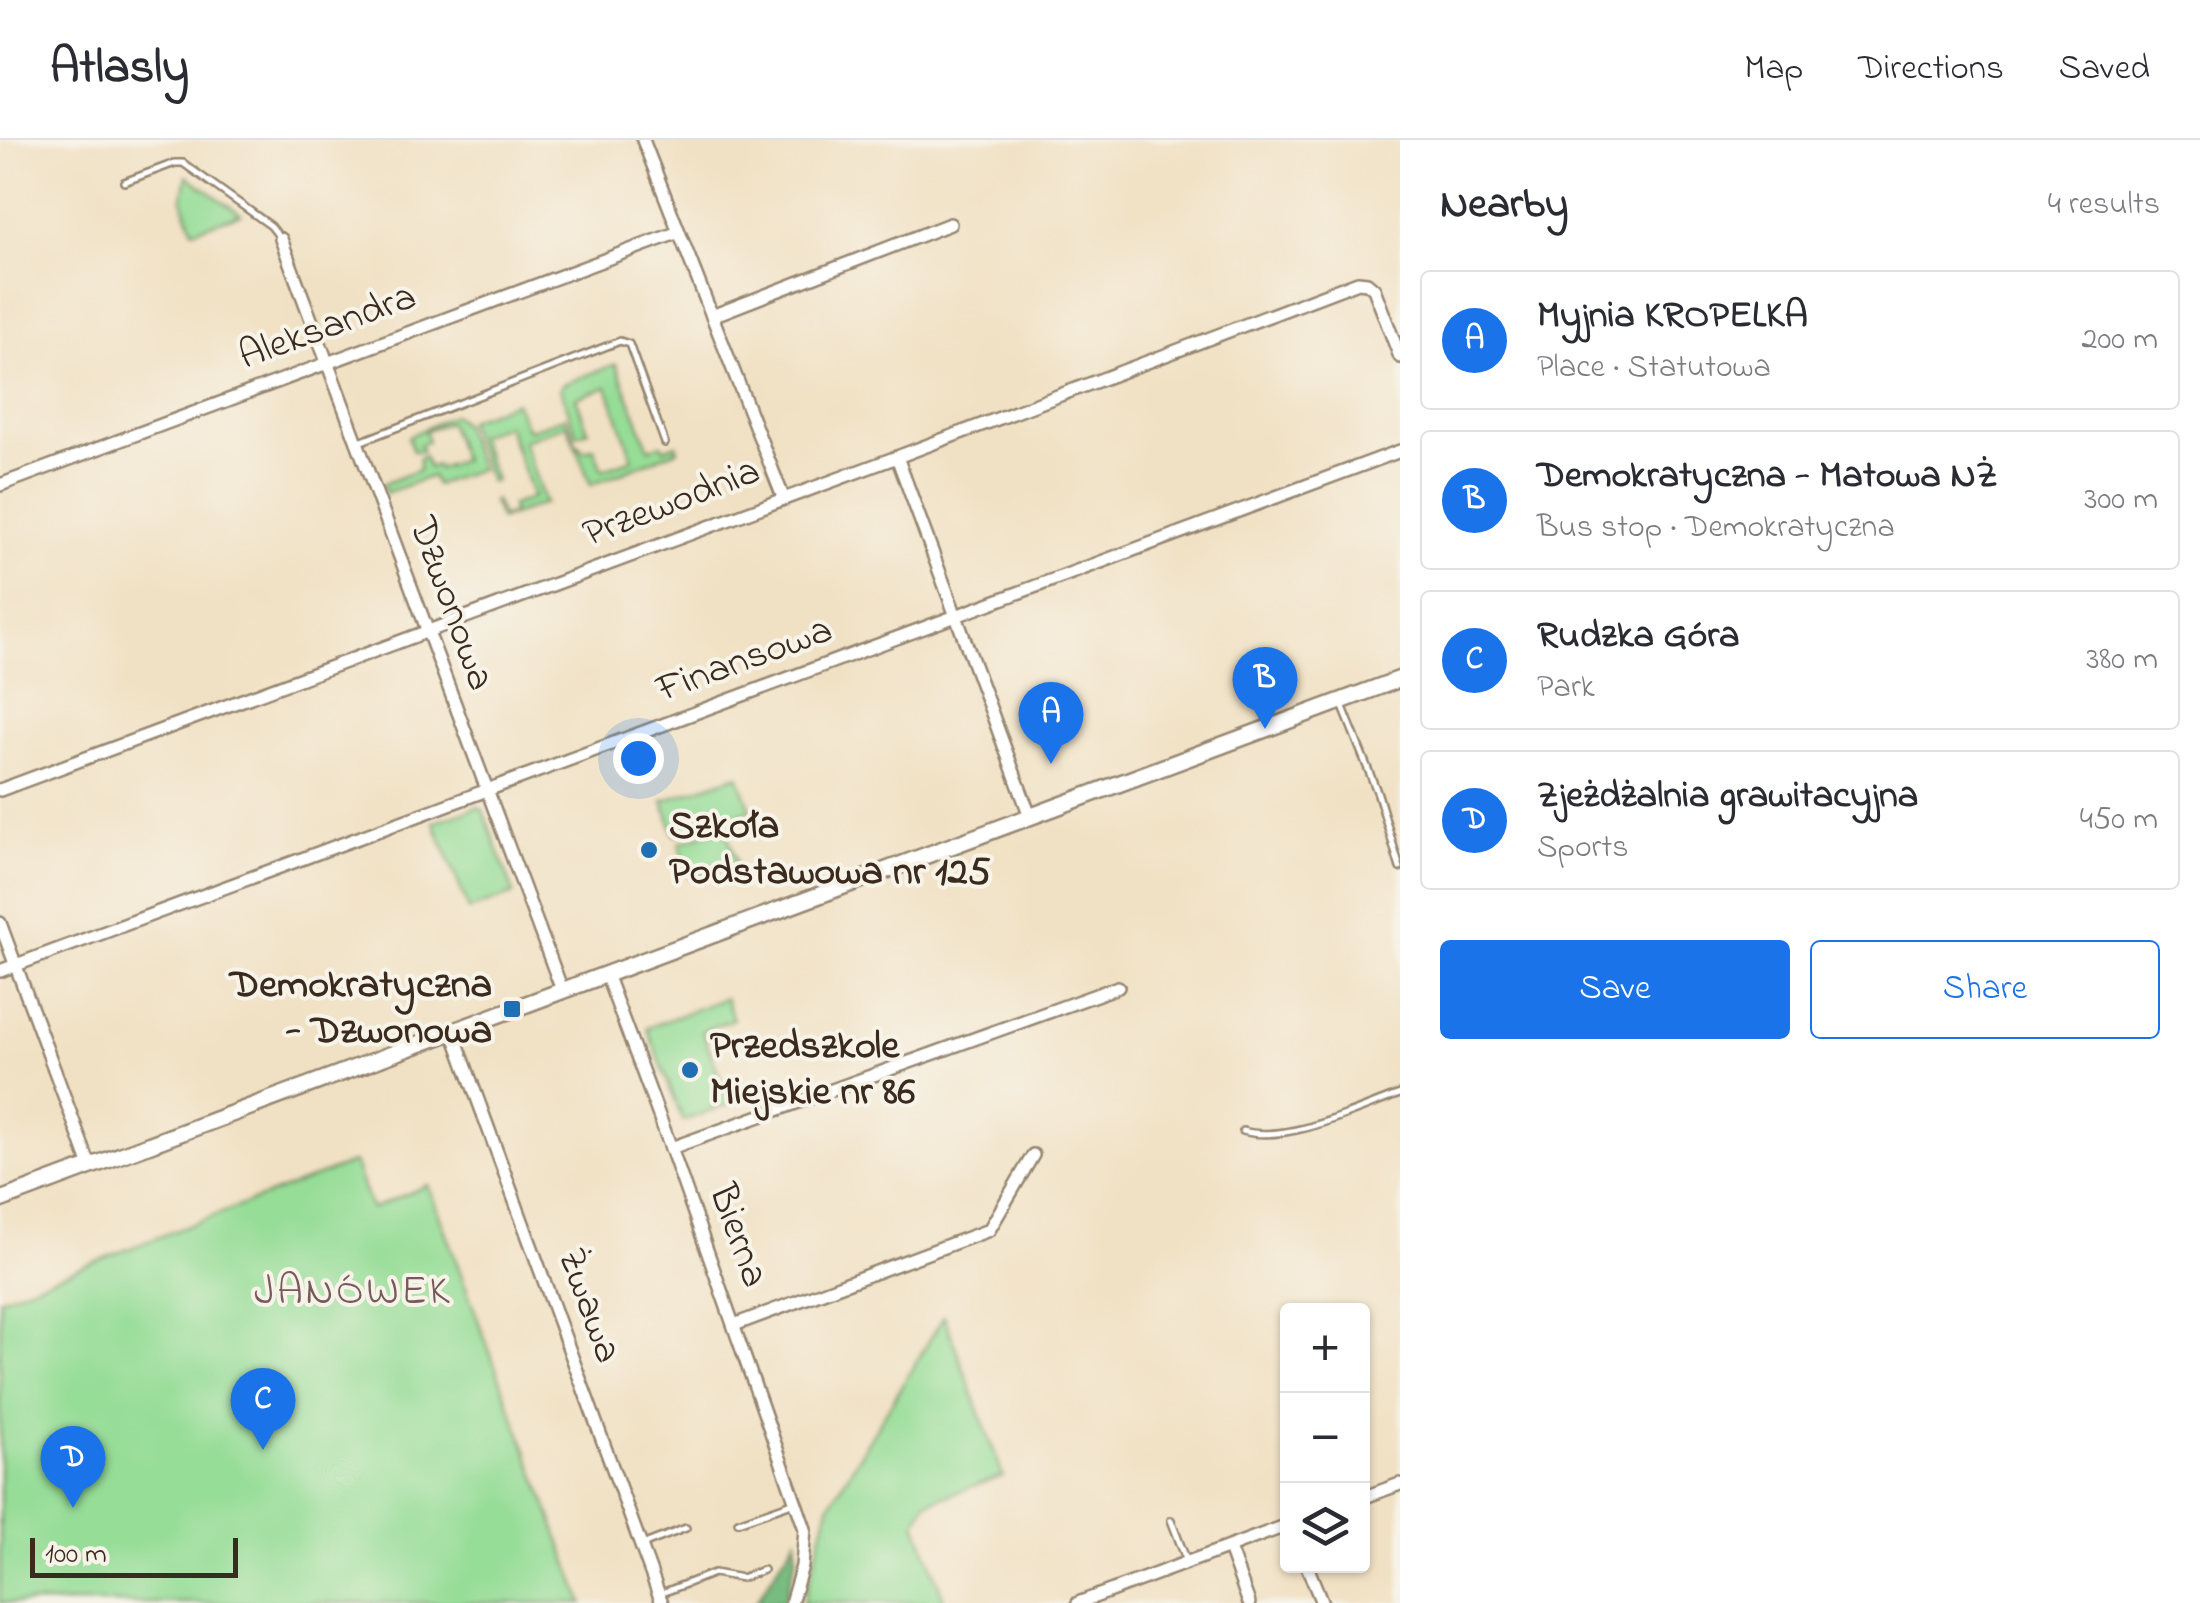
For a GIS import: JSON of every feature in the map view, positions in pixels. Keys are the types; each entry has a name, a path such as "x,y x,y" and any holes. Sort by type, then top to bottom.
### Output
{"street":[{"path":"643,140 784,497"},
{"path":"712,316 950,224"},
{"name":"Aleksandra","path":"0,485 679,232"},
{"name":"Dzwonowa","path":"281,239 562,990"},
{"name":"Przewodnia","path":"0,790 1358,282 1367,282 1374,289 1400,357"},
{"name":"Finansowa","path":"0,971 1400,451"},
{"path":"898,457 1030,816"},
{"path":"0,1200 1400,679"},
{"path":"0,924 90,1166"},
{"name":"Bierna","path":"606,974 802,1521 804,1553 791,1603"},
{"path":"671,1148 1118,986"},
{"name":"Żwawa","path":"453,1032 661,1599"},
{"path":"734,1325 989,1230 1034,1156"},
{"path":"1370,1495 1400,1484"},
{"path":"1078,1603 1280,1529"},
{"path":"1229,1548 1249,1603"},
{"path":"1310,1573 1322,1603"}],"lane":[{"path":"124,182 182,163 271,226 281,239"},
{"path":"356,444 620,341 629,344 666,442"},
{"path":"1341,701 1378,794 1400,868"},
{"path":"1243,1130 1275,1134 1307,1127 1400,1094"},
{"path":"738,1522 796,1502"},
{"path":"1170,1520 1187,1563"},
{"path":"641,1545 686,1528"},
{"path":"661,1599 714,1573 742,1578 763,1570"}],"green space":[{"path":"187,176 241,214 193,230 182,200"},
{"path":"616,364 649,449 676,444 678,450 591,485 567,424 523,441 545,503 500,520 493,501 502,517 513,513 511,506 533,497 507,425 478,435 495,480 490,482 467,421 515,402 528,430 566,417 576,444 584,451 594,448 602,470 633,459 607,387 576,398 588,431 577,435 560,388"},
{"path":"453,415 463,424 480,469 436,485 432,476 386,493 383,484 419,470 419,458 424,456 429,468 436,465 438,469 462,460 449,422 425,431 428,441 420,445 422,451 413,451 408,437"},
{"path":"738,775 751,810 675,836 663,801"},
{"path":"478,807 483,810 514,894 469,910 434,822"},
{"path":"725,827 737,863 691,879 679,843"},
{"path":"725,998 733,1019 702,1031 730,1104 683,1121 647,1028"},
{"path":"354,1162 371,1209 428,1185 583,1603 0,1603 0,1298"},
{"path":"944,1316 1003,1476 927,1502 916,1522 945,1603 803,1603 829,1506"},
{"path":"796,1539 796,1559 784,1603 755,1603"}],"place":[{"name":"Demokratyczna - Matowa NŻ","path":"1265,729"},
{"name":"Myjnia KROPELKA","path":"1051,764"},
{"name":"Szkoła Podstawowa nr 125","path":"649,850"},
{"name":"Demokratyczna - Dzwonowa","path":"512,1009"},
{"name":"Przedszkole Miejskie nr 86","path":"690,1070"},
{"name":"Rudzka Góra","path":"263,1450"},
{"name":"Zjeżdżalnia grawitacyjna","path":"73,1508"}],"district":[{"name":"JANÓWEK","path":"353,1292"}]}
